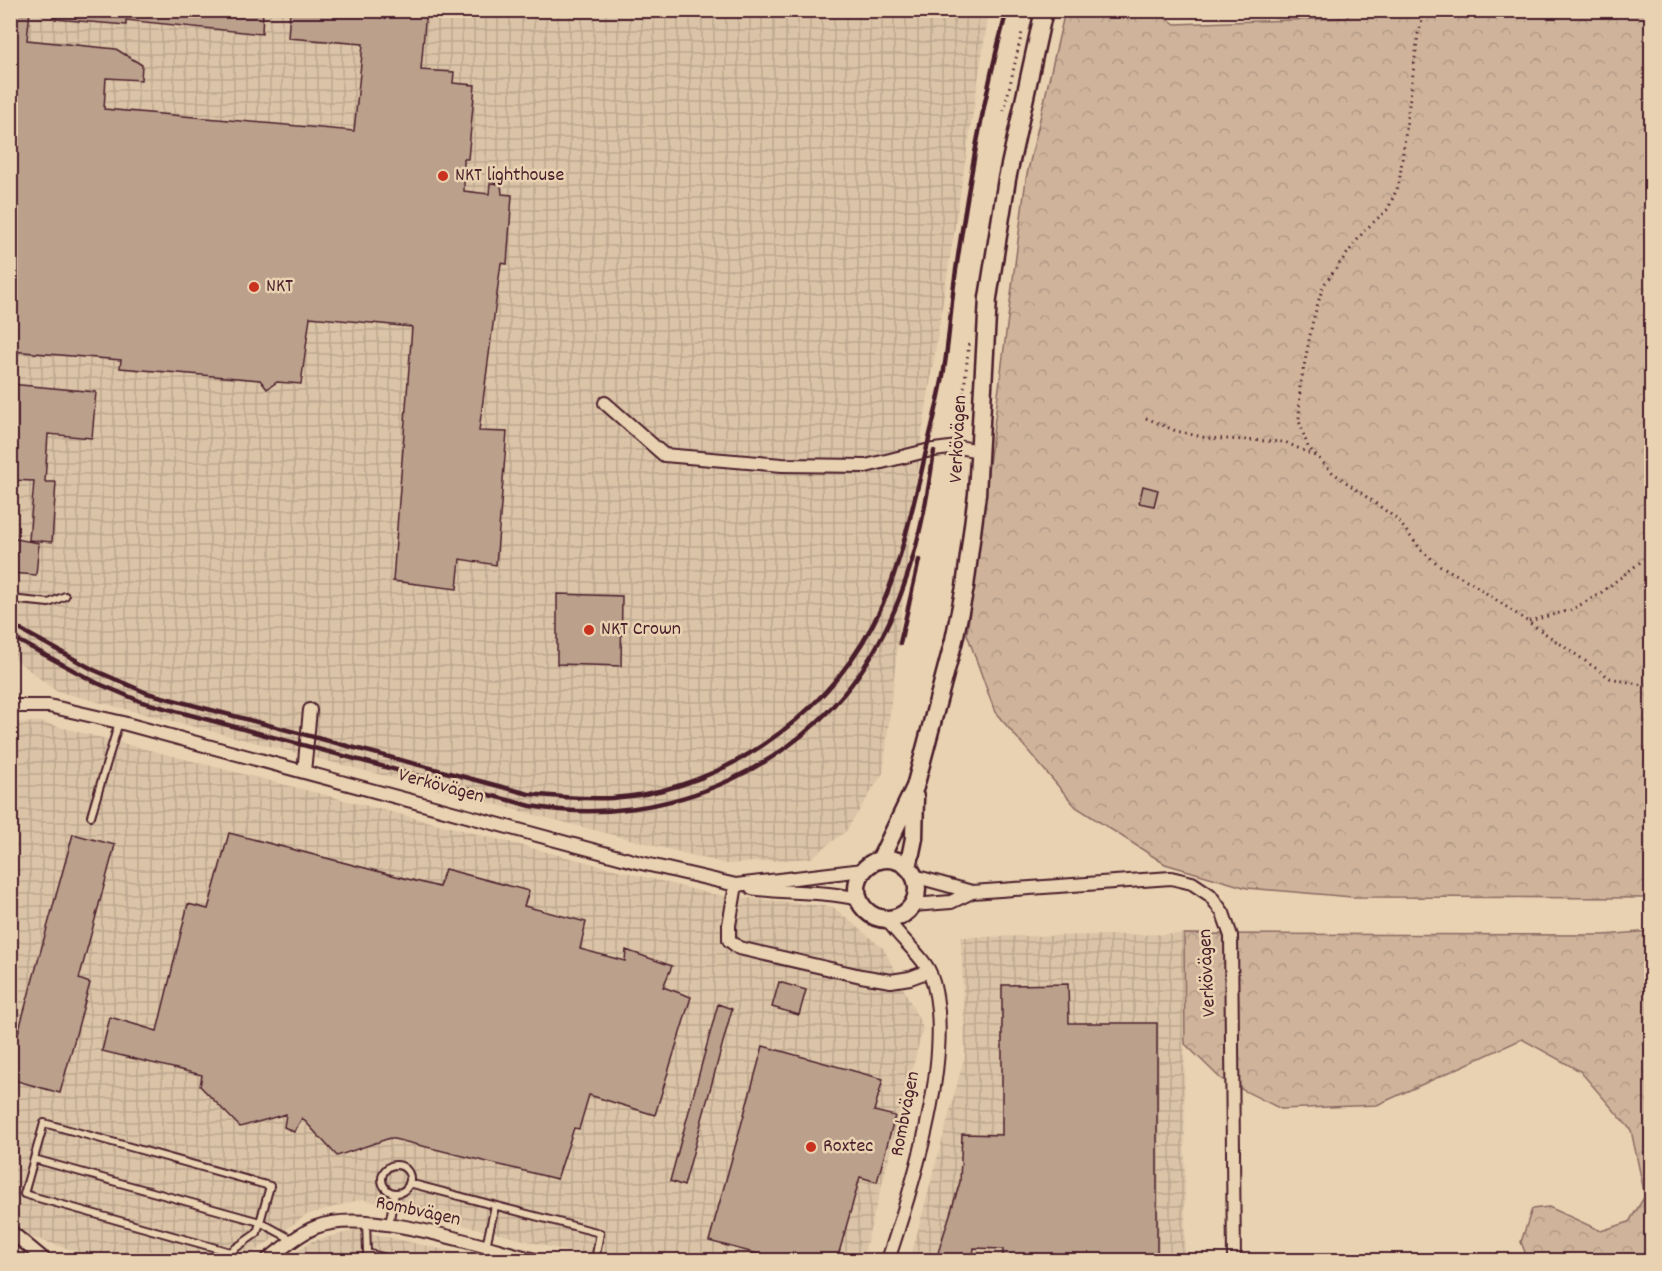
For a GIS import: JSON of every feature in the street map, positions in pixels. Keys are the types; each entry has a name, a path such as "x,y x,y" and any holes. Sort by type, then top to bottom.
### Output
{"main road":[{"name":"Verkövägen","path":"880,860 915,788 954,640 965,587 977,494 988,298 1007,179 1044,10"},
{"path":"913,905 917,890 911,872 915,788"},
{"name":"Verkövägen","path":"863,870 880,860 895,860 911,872"},
{"path":"863,870 857,884 858,899 869,914 887,919"},
{"name":"Verkövägen","path":"887,919 902,915 913,905"}],"street":[{"path":"605,404 664,455 782,465 866,466 926,451 958,447 980,451"},
{"name":"Verkövägen","path":"10,706 49,706 119,722 637,862 736,885 863,870"},
{"path":"304,772 310,710"},
{"name":"Verkövägen","path":"911,872 972,892"},
{"name":"Verkövägen","path":"913,905 951,902 972,892 1171,878 1201,889 1217,903 1228,924 1231,936 1234,1260"},
{"path":"858,899 816,891 774,892 736,885 729,925 729,940 739,948 891,981 910,978 929,971 895,933 887,919"},
{"name":"Rombvägen","path":"888,1260 912,1180 934,1084 937,1014 929,971"},
{"name":"Rombvägen","path":"267,1260 316,1227 366,1220 534,1260"},
{"path":"10,1231 45,1260"}],"lane":[{"path":"10,599 49,603 65,596"},
{"path":"91,816 119,722"},
{"path":"44,1123 270,1186 260,1222 257,1233 230,1252 24,1194 44,1123"},
{"path":"34,1159 260,1222 295,1240"},
{"path":"398,1165 406,1170 409,1183 403,1191 395,1193 386,1189 382,1179 390,1167 398,1165"},
{"path":"409,1183 600,1233 595,1260"},
{"path":"389,1224 395,1193"},
{"path":"486,1248 495,1206"},
{"path":"366,1220 367,1257 395,1260"}],"path":[{"path":"1425,10 1418,34 1399,184 1388,209 1364,231 1323,286 1313,320 1300,387 1299,421 1308,447 1317,457 1332,472 1397,519 1421,550 1439,565 1470,582 1610,678 1628,684 1652,687"},
{"path":"1146,418 1176,431 1208,438 1285,442 1317,457"},
{"path":"1527,621 1571,610 1598,595 1652,553"}],"shaded area":[{"path":"10,11 989,11 922,434 883,773 846,831 811,858 726,864 56,691 11,656"},
{"path":"40,722 711,894 833,907 884,949 923,1028 862,1260 602,1260 362,1199 306,1215 243,1260 105,1260 11,1231 10,723"},
{"path":"1184,934 1185,1260 910,1260 965,1055 961,937"},
{"path":"357,1230 488,1260 285,1260 312,1241"}],"green space":[{"path":"1350,10 1651,11 1651,898 1352,897 1247,888 1165,864 1076,807 995,712 967,634 1026,179 1065,11 1156,11 1175,24 1347,18"},
{"path":"1651,931 1651,1260 1528,1260 1521,1242 1532,1209 1549,1207 1601,1231 1629,1222 1645,1196 1631,1130 1580,1071 1522,1039 1377,1105 1281,1109 1221,1079 1185,1044 1184,934 1605,935"}],"building":[{"name":"NKT","path":"10,10 30,10 27,40 116,49 142,65 141,80 106,78 104,109 354,131 363,44 288,38 290,10 426,10 421,70 454,72 453,83 475,85 468,159 464,159 464,191 489,194 490,183 501,184 502,194 512,195 507,264 501,263 479,431 507,432 496,565 460,559 457,589 393,581 412,327 310,317 301,384 277,382 267,389 260,380 120,368 121,360 10,351"},
{"path":"55,10 263,10 262,34 126,20 126,25 55,19"},
{"path":"10,384 96,392 92,438 48,434 45,482 56,482 52,542 29,540 34,481 10,480"},
{"path":"1143,486 1158,490 1154,506 1139,503"},
{"path":"10,538 39,543 36,575 10,573"},
{"name":"NKT Crown","path":"557,594 622,596 621,666 557,664"},
{"path":"229,833 439,887 445,869 529,891 524,906 586,922 580,949 625,961 626,950 672,966 663,987 691,997 655,1115 589,1095 579,1129 574,1128 557,1179 390,1138 337,1156 302,1118 294,1132 284,1127 286,1114 240,1127 200,1086 202,1075 102,1051 110,1017 157,1031 188,904 208,909"},
{"path":"73,834 115,845 79,979 90,983 60,1093 10,1079 10,1062"},
{"path":"779,982 806,990 799,1015 772,1007"},
{"path":"1068,984 1069,1023 1157,1023 1157,1260 1003,1260 1003,1249 974,1248 973,1257 937,1256 960,1182 962,1134 1002,1135 1002,985"},
{"path":"718,1004 732,1009 684,1186 670,1181"},
{"name":"Roxtec","path":"763,1046 883,1079 874,1111 895,1116 877,1182 860,1177 837,1260 780,1260 709,1241"}],"railway":[{"path":"12,625 94,670 147,693 529,794 570,798 612,798 652,792 691,781 728,765 763,745 796,720 825,692 851,660 872,626 895,572 940,393 971,176 983,109 1007,10"},
{"path":"10,636 97,683 142,702 531,806 582,811 633,808 683,798 731,780 776,755 816,723 851,685 879,642 900,597 921,525 934,451"},
{"path":"900,643 919,560"}],"place":[{"name":"NKT lighthouse","path":"443,176"},
{"name":"NKT","path":"254,287"},
{"name":"NKT Crown","path":"589,630"},
{"name":"Roxtec","path":"811,1147"}]}
